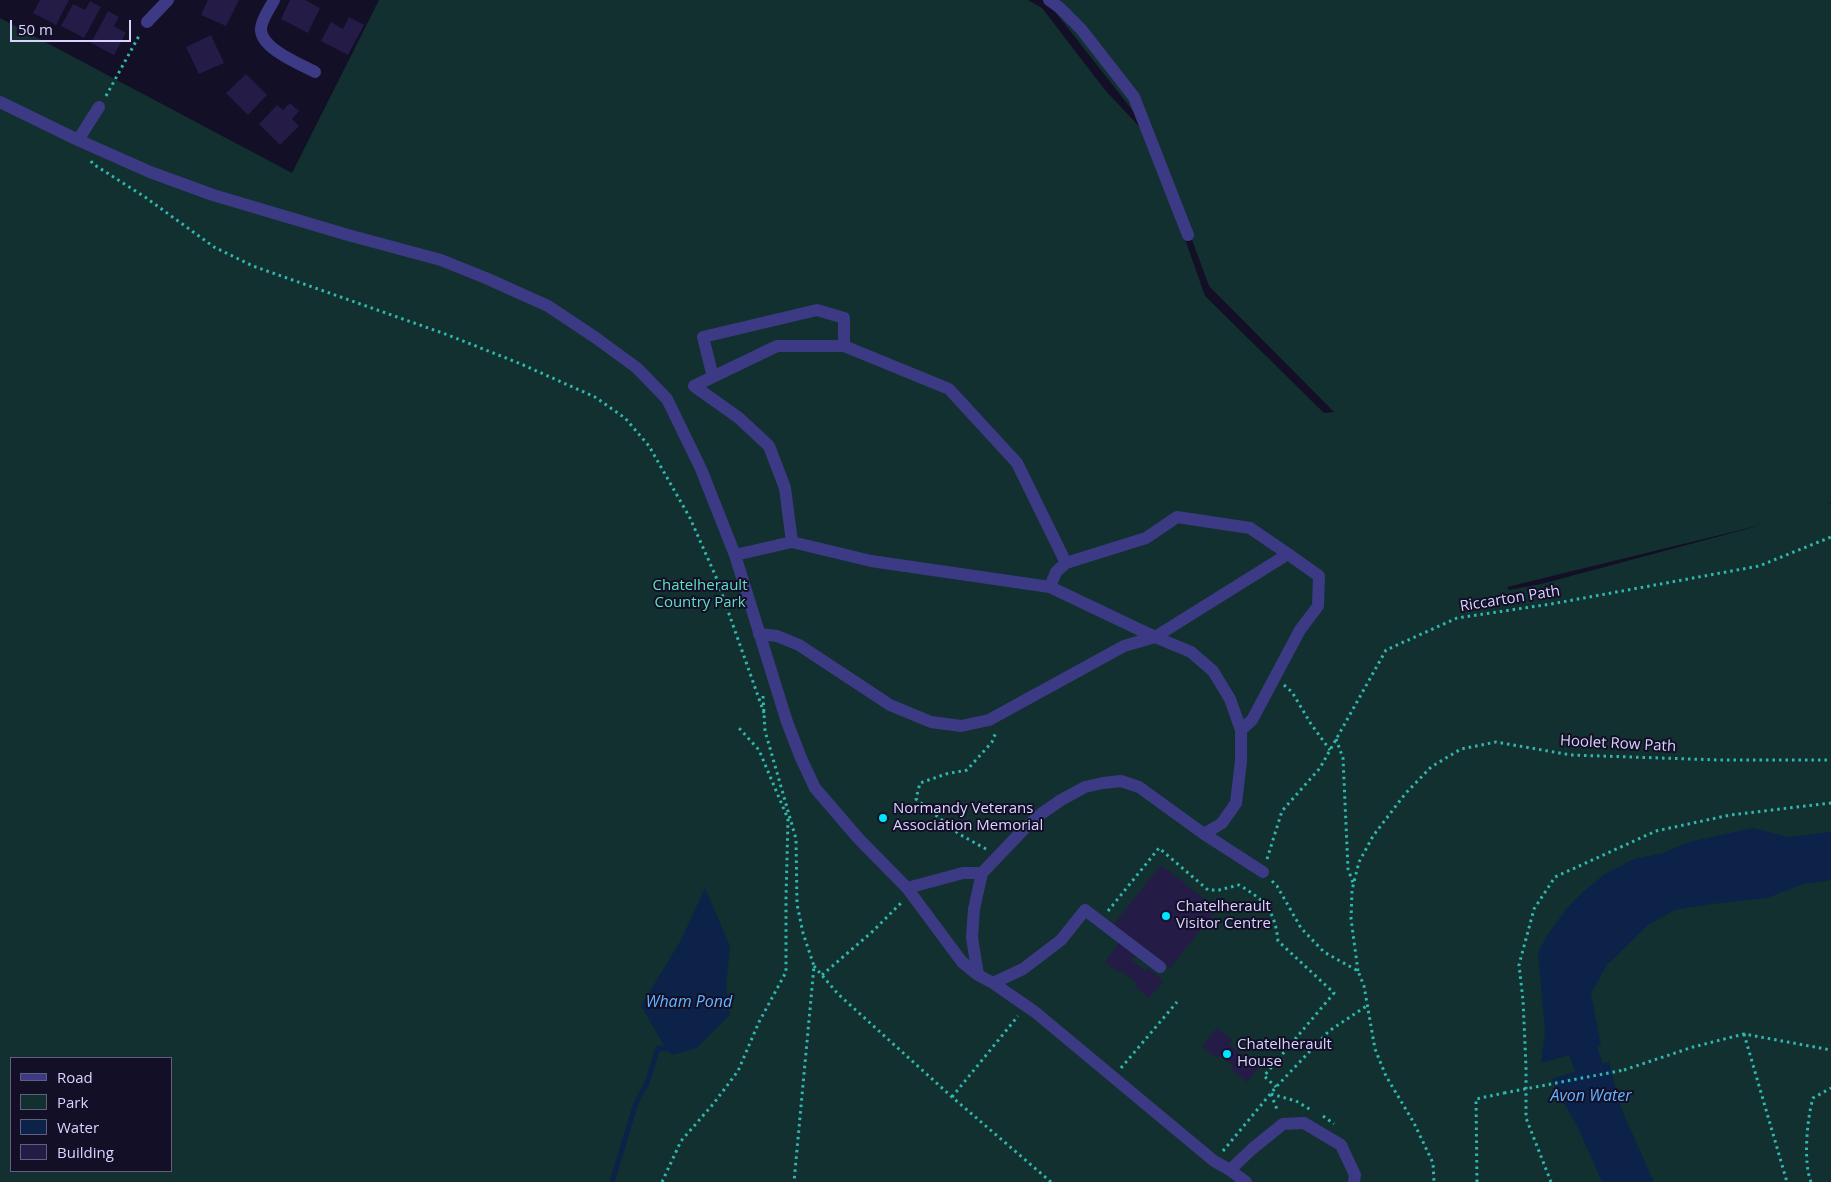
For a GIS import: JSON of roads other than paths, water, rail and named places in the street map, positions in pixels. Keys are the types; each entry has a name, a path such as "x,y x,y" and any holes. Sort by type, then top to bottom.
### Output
{"street":[{"path":"274,0 262,24 263,39 269,46 315,72"},
{"path":"1049,0 1081,29 1134,97 1188,235"},
{"path":"147,22 165,1"},
{"path":"0,102 150,172 213,195 441,260 488,279 548,306 637,368 667,399 701,469 735,555 787,722 815,788 906,892 962,962 978,975 1035,1012 1214,1162 1230,1170 1246,1182"},
{"path":"78,140 99,107"},
{"path":"713,377 703,337 817,310 844,318 844,346"},
{"path":"792,542 784,488 769,446 739,418 694,386 777,346 844,346 949,388 1017,463 1066,563"},
{"path":"1050,587 1056,572 1066,563 1146,538 1177,517 1250,528 1319,576 1318,606 1300,630 1252,720 1241,730"},
{"path":"735,555 792,542 870,561 1050,587 1191,652 1213,671 1230,700 1241,730 1241,761 1236,803 1222,823 1204,834"},
{"path":"759,634 777,636 799,645 890,705 931,722 961,726 989,720 1124,646 1155,637 1288,554"},
{"path":"978,975 972,938 974,909 982,873 1026,826 1041,814 1061,800 1103,782 1121,781 1139,787 1204,834 1263,872"},
{"path":"906,892 963,873 982,873"},
{"path":"993,983 1023,969 1061,940 1085,910 1160,967"},
{"path":"1230,1170 1283,1124 1304,1123 1340,1146 1355,1175 1354,1182"}],"water":[{"path":"1753,828 1788,837 1831,832 1831,880 1803,884 1767,898 1675,910 1648,925 1607,965 1591,993 1601,1046 1541,1063 1545,1032 1538,952 1548,934 1567,908 1605,874 1634,859 1663,853 1689,842"},
{"name":"Wham Pond","path":"705,888 730,946 726,986 730,1015 697,1048 672,1055 666,1049 641,1006 681,940"},
{"name":"Avon Water","path":"1609,1062 1621,1108 1654,1182 1602,1182 1579,1130 1551,1079"}],"waterway":[{"name":"Avon Water","path":"1571,1014 1601,1105"},
{"path":"612,1182 636,1103 647,1083 658,1048 666,1049"}],"place":[{"name":"Normandy Veterans Association Memorial","path":"883,818"},
{"name":"Chatelherault Visitor Centre","path":"1166,916"},
{"name":"Chatelherault House","path":"1227,1054"}],"park label":[{"name":"Chatelherault Country Park","path":"700,594"}]}
